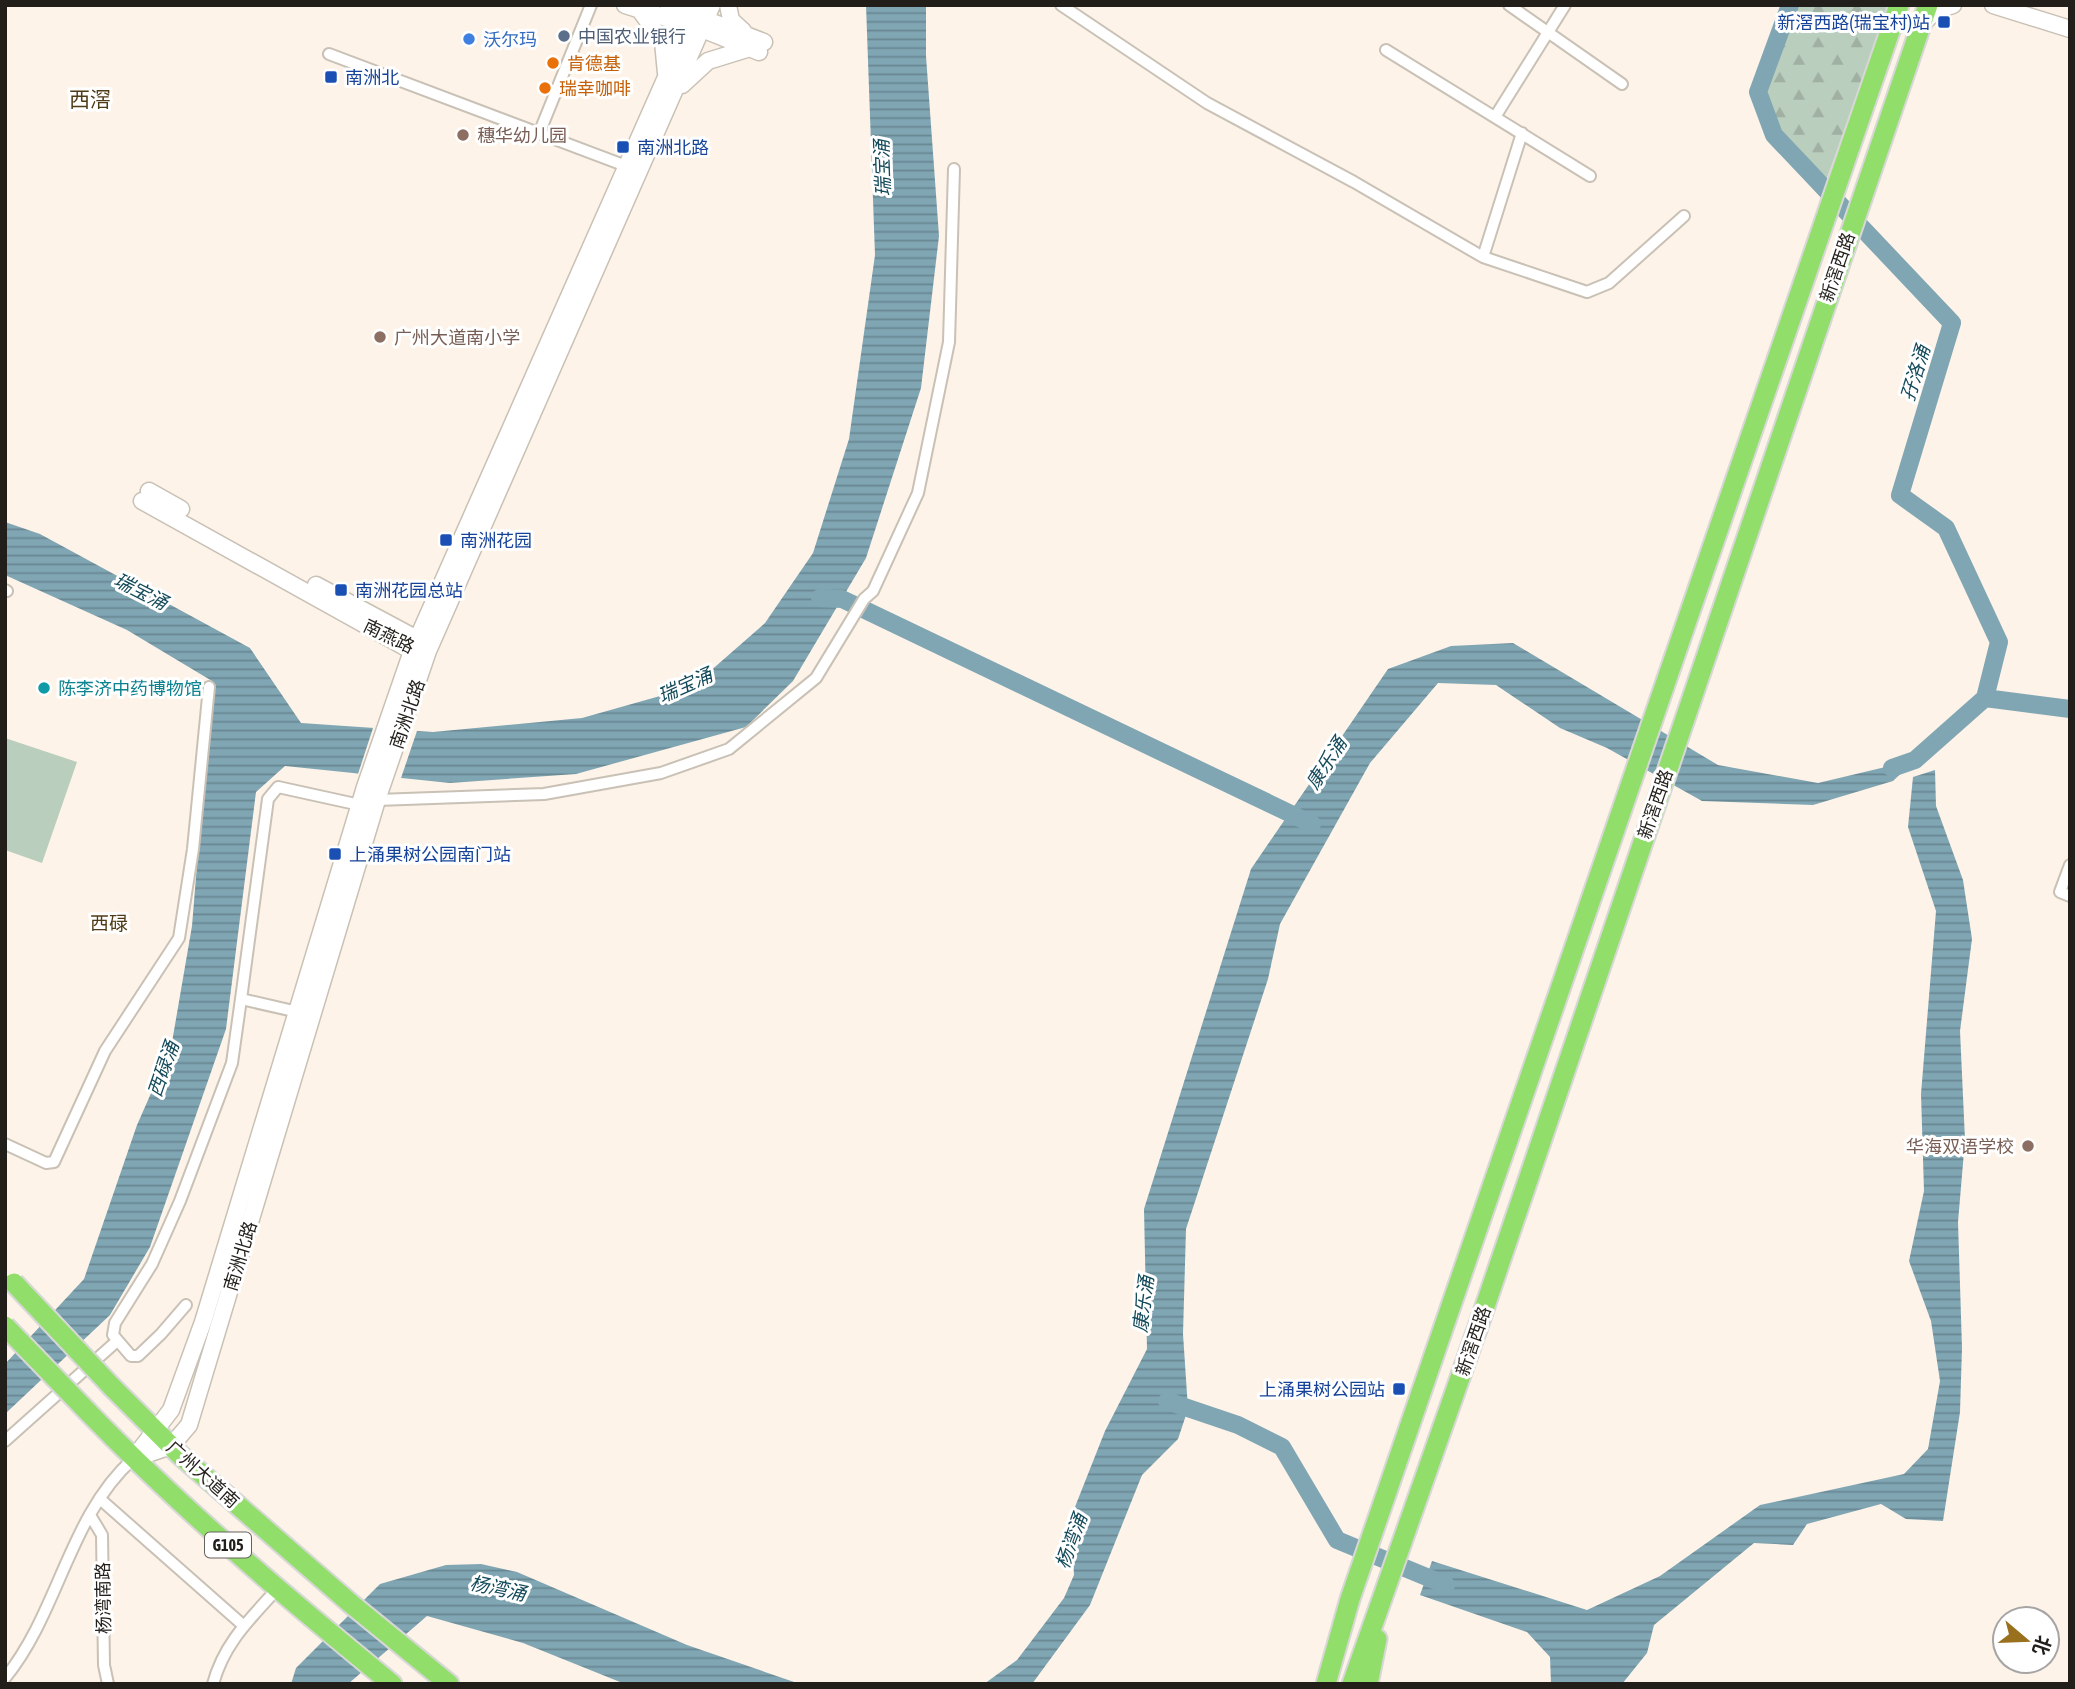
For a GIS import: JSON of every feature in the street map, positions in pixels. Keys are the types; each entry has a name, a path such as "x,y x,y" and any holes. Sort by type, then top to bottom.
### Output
{"highway":[{"name":"新滘西路","path":"1350,1599 1899,5"},
{"name":"新滘西路","path":"1381,1603 1411,1522 1928,5"},
{"name":"广州大道南","path":"10,1278 171,1446 350,1603 449,1684"},
{"name":"广州大道南","path":"7,1332 133,1459 325,1629 392,1684"},
{"path":"1311,1684 1350,1599"},
{"path":"1326,1684 1350,1599"},
{"path":"1352,1684 1381,1603"},
{"path":"1368,1684 1381,1603"}],"main road":[{"path":"668,5 700,16 757,45"},
{"path":"728,5 732,20 757,45"},
{"path":"1921,25 1937,10 1953,5"},
{"path":"1992,5 2070,29"},
{"path":"632,7 700,16"},
{"path":"632,7 663,42 666,79"},
{"name":"南洲北路","path":"133,1459 171,1410 203,1322 360,805 375,791 387,720 626,166 666,79 700,16"},
{"name":"南洲北路","path":"171,1446 189,1425 202,1387 375,791 404,720 419,647 674,95 700,16"},
{"path":"674,95 708,61 757,45"},
{"name":"南燕路","path":"145,496 419,647"},
{"path":"133,1459 171,1446"}],"street":[{"path":"540,131 591,5"},
{"path":"1061,5 1207,103 1354,182 1483,257 1587,292 1609,283 1684,216"},
{"path":"1509,5 1622,84"},
{"path":"1495,117 1565,5"},
{"path":"1386,50 1590,176"},
{"path":"328,54 540,131 626,166"},
{"path":"1483,257 1522,133"},
{"path":"375,791 544,794 661,772 729,749 816,678 864,599 878,581 918,493 949,342 954,169"},
{"path":"5,1144 46,1163 54,1162 106,1051 179,938 193,849 209,687"},
{"path":"186,1305 162,1335 138,1356 131,1356 113,1335 115,1323 152,1264 169,1226 232,1063 268,799 278,787 360,805"},
{"path":"2070,865 2060,892 2070,896"},
{"path":"241,999 298,1012"},
{"path":"5,1441 117,1340"},
{"path":"5,1678 31,1640 90,1515 133,1459"},
{"path":"100,1499 244,1626"},
{"name":"杨湾南路","path":"90,1515 102,1535 104,1665 107,1684"},
{"path":"213,1684 224,1651 278,1588"}],"green space":[{"path":"1796,5 1890,5 1827,178 1778,131 1766,89"},
{"path":"5,738 77,762 42,863 5,850"}],"water":[{"path":"866,5 926,5 926,56 939,236 921,388 866,558 793,681 746,727 576,774 450,783 285,766 256,792 226,1029 150,1247 110,1315 5,1414 5,1364 84,1279 137,1125 171,1048 192,926 212,681 127,630 5,575 5,522 40,534 250,648 301,723 433,732 582,718 692,687 765,623 813,553 849,439 875,255"},
{"name":"康乐涌","path":"1513,643 1718,765 1818,783 1915,760 1893,781 1813,805 1702,801 1607,748 1560,728 1496,685 1438,683 1370,763 1280,924 1268,979 1186,1229 1183,1334 1188,1409 1178,1439 1142,1475 1090,1605 1032,1684 984,1684 1017,1660 1064,1598 1074,1575 1071,1517 1105,1431 1147,1349 1144,1209 1251,869 1388,669 1451,646"},
{"path":"1935,770 1936,806 1963,880 1972,939 1960,1031 1965,1140 1958,1222 1962,1348 1960,1412 1943,1521 1906,1519 1881,1504 1807,1524 1793,1545 1754,1543 1654,1625 1647,1653 1622,1684 1551,1684 1550,1657 1527,1632 1420,1595 1432,1561 1587,1610 1660,1576 1760,1505 1904,1474 1928,1449 1940,1381 1931,1321 1909,1261 1924,1191 1921,1094 1936,911 1908,827 1913,777"},
{"name":"杨湾涌","path":"481,1564 517,1572 687,1645 800,1684 625,1684 523,1643 427,1616 348,1684 291,1684 296,1668 380,1584 446,1565"}],"pier":[{"path":"374,725 418,728 400,781 357,777"}],"waterway":[{"name":"孖洛涌","path":"1790,5 1758,92 1774,135 1952,323 1900,495 1946,528 1999,642 1985,698 1915,760 1892,768"},
{"path":"820,598 842,599 1312,824"},
{"path":"1985,698 2070,709"},
{"path":"1167,1401 1238,1425 1282,1447 1337,1540 1446,1585"}],"place":[{"name":"新滘西路(瑞宝村)站","path":"1944,22"},
{"name":"中国农业银行","path":"564,36"},
{"name":"沃尔玛","path":"469,39"},
{"name":"肯德基","path":"553,63"},
{"name":"南洲北","path":"331,77"},
{"name":"瑞幸咖啡","path":"545,88"},
{"name":"穗华幼儿园","path":"463,135"},
{"name":"南洲北路","path":"623,147"},
{"name":"广州大道南小学","path":"380,337"},
{"name":"南洲花园","path":"446,540"},
{"name":"南洲花园总站","path":"341,590"},
{"name":"陈李济中药博物馆","path":"44,688"},
{"name":"上涌果树公园南门站","path":"335,854"},
{"name":"华海双语学校","path":"2028,1146"},
{"name":"上涌果树公园站","path":"1399,1389"}],"district":[{"name":"西滘","path":"90,99"},
{"name":"西碌","path":"109,923"}],"water label":[{"name":"瑞宝涌","path":"882,168"},
{"name":"瑞宝涌","path":"141,591"},
{"name":"瑞宝涌","path":"685,685"},
{"name":"西碌涌","path":"163,1069"}]}
